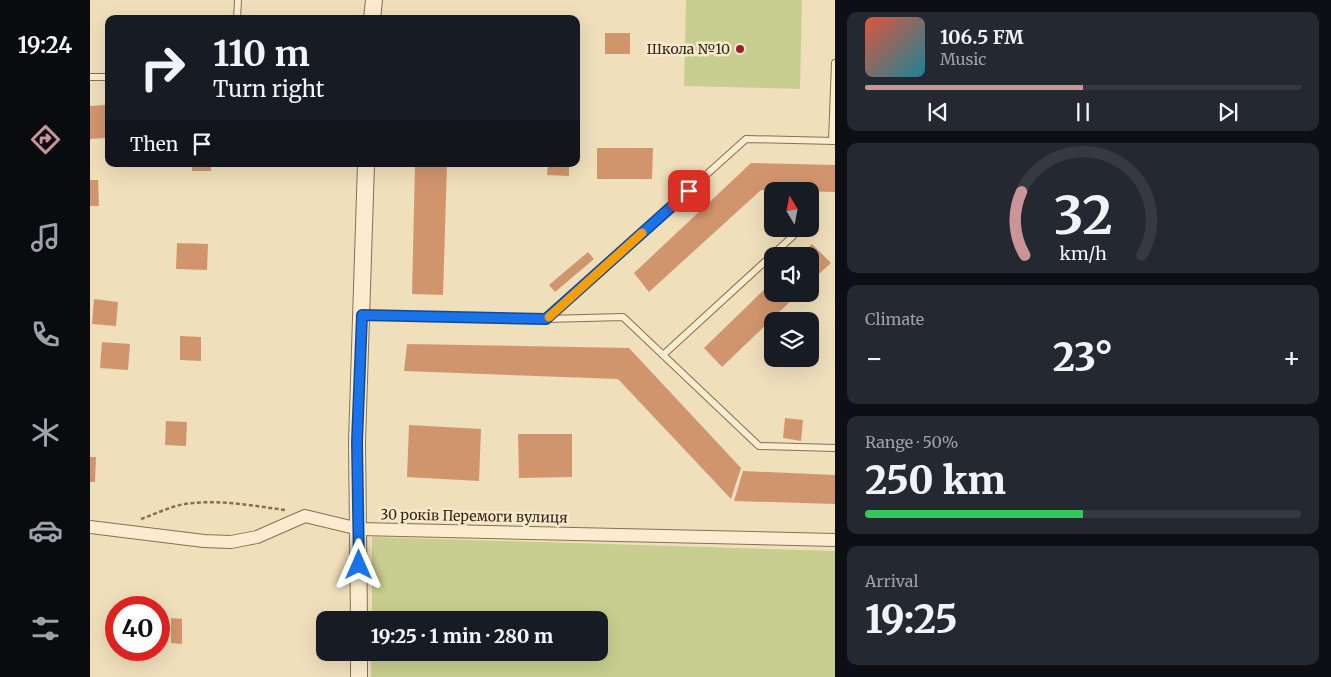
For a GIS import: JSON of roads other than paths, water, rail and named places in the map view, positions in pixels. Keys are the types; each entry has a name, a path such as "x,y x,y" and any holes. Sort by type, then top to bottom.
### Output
{"street":[{"path":"372,15 374,0"},
{"path":"359,611 357,442 366,167"},
{"name":"30 років Перемоги вулиця","path":"90,527 204,542 231,542 257,537 305,516 359,529 835,540"},
{"path":"359,661 359,677"}],"lane":[{"path":"237,15 238,0"},
{"path":"546,319 746,139 833,141 835,63"},
{"path":"90,77 105,77"},
{"path":"663,355 791,238"},
{"path":"362,315 546,319 623,317 759,446 835,448"}],"place":[{"name":"Школа №10","path":"740,49"}]}
